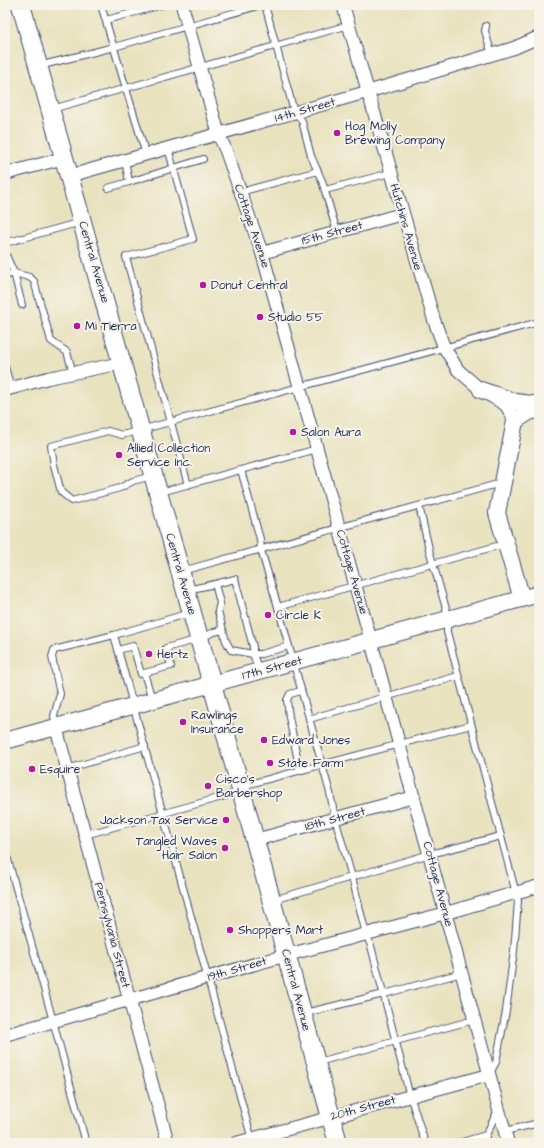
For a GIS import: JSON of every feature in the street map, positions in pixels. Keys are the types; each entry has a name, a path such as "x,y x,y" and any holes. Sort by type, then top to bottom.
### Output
{"main road":[{"name":"Central Avenue","path":"21,5 186,590 338,1143"}],"street":[{"name":"Cottage Avenue","path":"182,5 219,135 262,252 387,697 506,1137"},
{"name":"Hutchins Avenue","path":"343,5 402,214 434,320 444,347 458,370 481,390 506,406 514,421"},
{"name":"14th Street","path":"69,176 219,135 367,92 514,48 539,37"},
{"path":"5,174 64,158"},
{"name":"15th Street","path":"262,252 402,214"},
{"path":"8,389 48,378 122,363"},
{"path":"481,390 520,403 539,405"},
{"path":"522,599 497,513 514,421 529,412 539,410"},
{"name":"17th Street","path":"5,741 539,594"},
{"name":"Pennsylvania Street","path":"56,727 168,1143"},
{"name":"18th Street","path":"255,840 414,797"},
{"name":"19th Street","path":"5,1035 287,955 446,913 539,886"},
{"name":"20th Street","path":"236,1143 252,1141 331,1117 489,1075"}],"lane":[{"path":"101,5 146,154"},
{"path":"106,20 162,5"},
{"path":"38,66 114,47 261,5"},
{"path":"265,5 293,108 302,121 311,156 318,171 337,232"},
{"path":"50,109 349,25"},
{"path":"486,26 485,31 492,55"},
{"path":"168,148 193,239 126,257 188,485"},
{"path":"108,188 203,159"},
{"path":"125,160 129,182"},
{"path":"240,192 318,171"},
{"path":"324,190 390,173"},
{"path":"5,243 82,222"},
{"path":"5,253 14,273 22,305"},
{"path":"5,276 14,273 29,277 34,281 51,341 67,352 73,373"},
{"path":"153,475 133,481 120,488 72,501 62,492 51,446 108,431 122,435 539,322"},
{"path":"5,366 8,389"},
{"path":"158,493 317,448"},
{"path":"241,470 260,538 261,550 330,793 366,934 370,941 408,1089 425,1143"},
{"path":"180,572 502,483"},
{"path":"419,506 447,612 447,632 458,676 518,901 514,951 506,1011 496,1062 489,1075"},
{"path":"278,607 506,543"},
{"path":"186,590 235,579 253,647 253,654 259,672"},
{"path":"214,584 220,603 218,611 226,641 231,650 261,654 289,646"},
{"path":"56,727 54,716 60,694 52,657 54,650 192,613"},
{"path":"118,650 133,646 141,674 171,666 166,648 199,639 214,632 223,630"},
{"path":"114,635 252,1141"},
{"path":"144,673 152,701"},
{"path":"309,719 458,676"},
{"path":"300,771 289,718 287,700 290,694 301,691"},
{"path":"85,835 300,771 471,725"},
{"path":"67,769 145,746"},
{"path":"272,900 430,854 501,836"},
{"path":"5,849 54,1021 86,1143"},
{"path":"303,1014 384,994 462,972"},
{"path":"316,1062 474,1020"},
{"path":"485,1143 486,1135 498,1109"},
{"path":"506,1137 539,1123"},
{"path":"459,1143 486,1135"}],"place":[{"name":"Hog Molly Brewing Company","path":"337,133"},
{"name":"Donut Central","path":"203,285"},
{"name":"Studio 55","path":"260,317"},
{"name":"Mi Tierra","path":"77,326"},
{"name":"Salon Aura","path":"293,432"},
{"name":"Allied Collection Service Inc.","path":"119,455"},
{"name":"Circle K","path":"268,615"},
{"name":"Hertz","path":"149,654"},
{"name":"Rawlings Insurance","path":"183,722"},
{"name":"Edward Jones","path":"264,740"},
{"name":"State Farm","path":"270,763"},
{"name":"Esquire","path":"32,769"},
{"name":"Cisco's Barbershop","path":"208,786"},
{"name":"Jackson Tax Service","path":"226,820"},
{"name":"Tangled Waves Hair Salon","path":"225,848"},
{"name":"Shoppers Mart","path":"230,930"}]}
